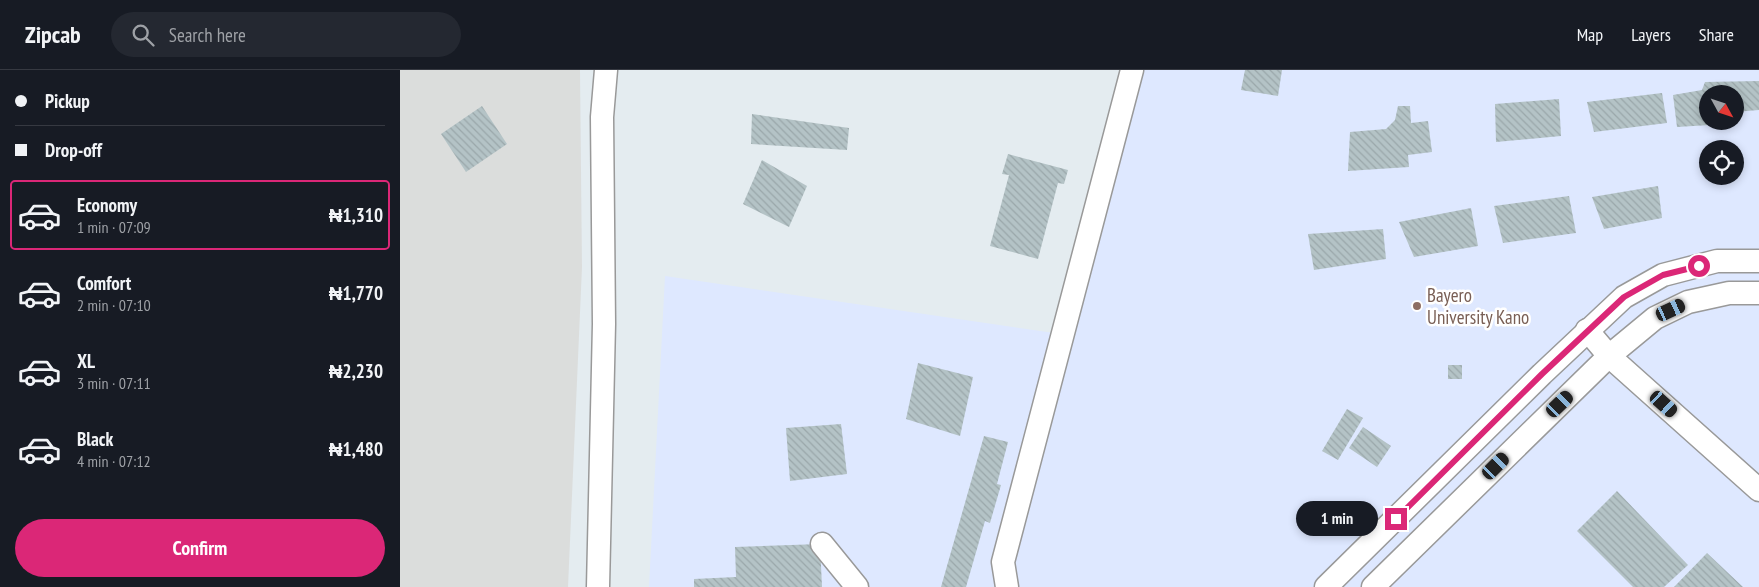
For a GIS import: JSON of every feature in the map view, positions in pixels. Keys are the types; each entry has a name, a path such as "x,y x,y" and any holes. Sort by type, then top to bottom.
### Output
{"street":[{"path":"598,587 604,324 602,117 606,70"},
{"path":"1007,587 1004,562 1132,70"},
{"path":"1326,587 1587,330 1624,297 1663,275 1717,261 1759,261"},
{"path":"1373,587 1609,356 1655,318 1688,302 1729,293 1759,293"},
{"path":"1587,330 1609,356 1759,490"},
{"path":"822,544 857,587"}],"shaded area":[{"path":"400,70 580,70 582,267 568,587 400,587"},
{"name":"Bayero University Kano","path":"1136,70 1759,70 1759,587 649,587 665,276 1068,335"}],"building":[{"path":"1245,70 1282,70 1278,96 1241,90"},
{"path":"1759,81 1759,110 1744,111 1744,85 1704,85 1705,82"},
{"path":"1699,91 1699,126 1677,127 1673,95"},
{"path":"1662,93 1667,123 1594,132 1587,102"},
{"path":"1559,99 1561,136 1496,142 1495,104"},
{"path":"482,106 507,144 466,172 441,134"},
{"path":"1398,106 1410,106 1411,123 1428,121 1432,152 1408,155 1409,167 1348,171 1350,132 1386,129 1395,120"},
{"path":"752,114 849,128 847,150 751,144"},
{"path":"1008,154 1068,170 1064,184 1058,183 1038,259 990,246 1009,175 1002,174"},
{"path":"762,160 807,186 789,227 743,204"},
{"path":"1658,186 1662,218 1604,229 1592,197"},
{"path":"1569,196 1576,233 1503,243 1494,206"},
{"path":"1471,208 1478,246 1414,257 1399,222"},
{"path":"1383,229 1386,259 1314,270 1308,234"},
{"path":"918,363 973,377 960,436 906,419"},
{"path":"1448,365 1462,365 1462,379 1448,379"},
{"path":"1347,409 1363,418 1338,460 1322,451"},
{"path":"841,424 847,474 790,481 786,428"},
{"path":"1363,427 1391,446 1377,467 1349,448"},
{"path":"984,436 1008,442 997,484 1001,485 990,523 985,521 966,587 941,587"},
{"path":"1617,491 1688,565 1664,587 1633,587 1577,531"},
{"path":"820,544 822,587 694,587 694,579 736,577 735,547"},
{"path":"1707,553 1743,587 1674,587"}],"place":[{"name":"Bayero University Kano","path":"1417,306"}],"route":[{"path":"1396,519 1587,330 1624,297 1663,275 1699,266"}]}
